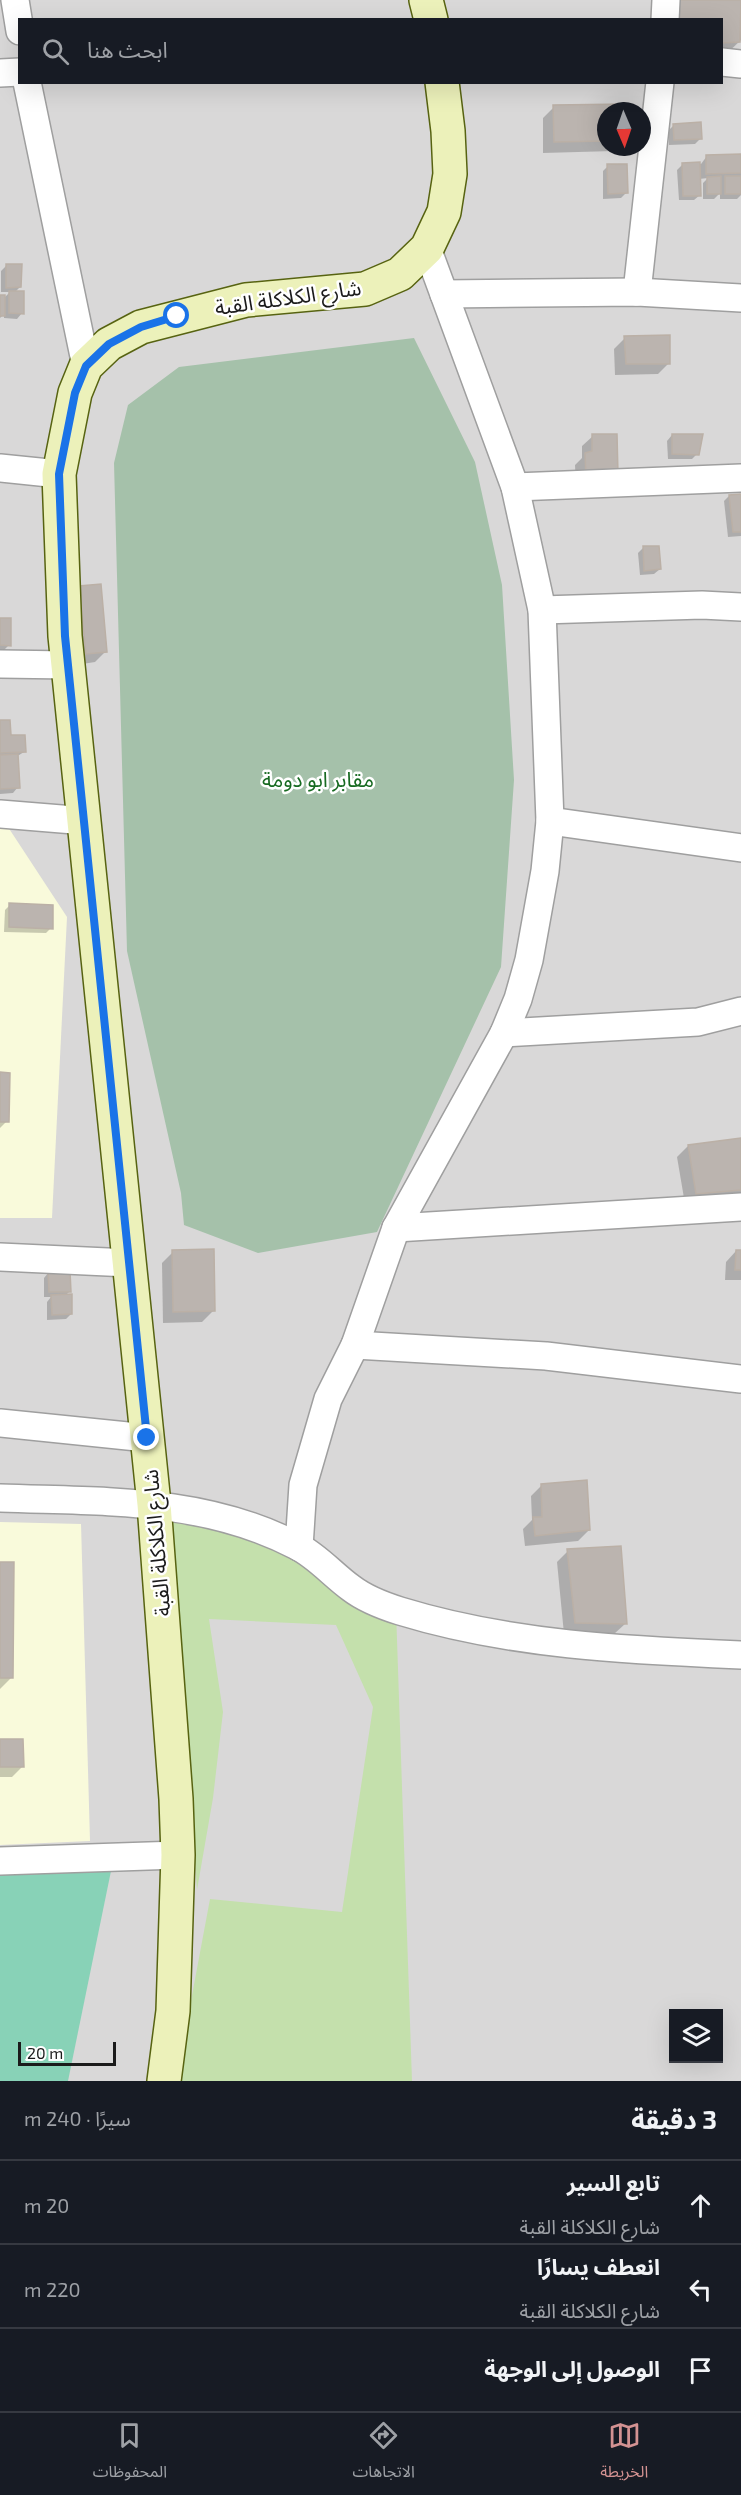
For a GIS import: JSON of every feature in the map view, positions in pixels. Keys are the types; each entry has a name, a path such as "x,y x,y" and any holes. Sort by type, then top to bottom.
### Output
{"street":[{"path":"15,0 18,19"},
{"path":"426,0 430,18"},
{"path":"665,18 666,0"},
{"path":"723,62 741,63"},
{"path":"0,74 18,72"},
{"path":"27,84 86,366"},
{"name":"شارع الكلاكلة القبة","path":"164,2081 173,2011 178,1855 176,1799 154,1504 69,665 59,474 75,393 86,366 109,344 141,327 246,300 365,289 400,274 427,248 444,212 450,174 442,84"},
{"path":"637,292 660,84"},
{"path":"299,1547 303,1485 328,1399 356,1345 396,1228 504,1033 518,999 529,960 545,871 550,821 542,610 515,487 427,248"},
{"path":"444,294 637,292 741,298"},
{"path":"0,468 59,474"},
{"path":"515,487 741,478"},
{"path":"542,610 702,605 741,607"},
{"path":"0,664 69,665"},
{"path":"0,814 86,821"},
{"path":"550,821 741,848"},
{"path":"504,1033 699,1022 741,1011"},
{"path":"396,1228 741,1207"},
{"path":"0,1257 129,1263"},
{"path":"356,1345 546,1356 741,1379"},
{"path":"0,1423 147,1438"},
{"path":"0,1498 154,1504 200,1510 246,1524 299,1547 352,1590 396,1610 437,1622 519,1639 592,1648 741,1655"},
{"path":"0,1861 178,1855"}],"shaded area":[{"path":"0,0 741,0 741,2081 0,2081"},
{"path":"0,827 8,827 67,917 52,1218 0,1218"},
{"path":"0,1522 81,1524 90,1841 0,1845"}],"green space":[{"name":"مقابر ابو دومة","path":"414,338 475,462 502,585 514,780 501,967 377,1232 258,1253 184,1225 181,1193 127,951 114,463 128,405 179,367"},
{"path":"170,1506 299,1547 396,1610 412,2081 176,2081 210,1899 342,1912 373,1707 336,1625 209,1619 223,1712 213,1798 197,1890"},
{"path":"111,1871 68,2081 0,2081 0,1874"}],"building":[{"path":"673,0 741,0 740,42 723,43 723,18 673,18"},
{"path":"597,104 597,141 554,142 553,105"},
{"path":"701,122 702,139 674,140 673,124"},
{"path":"741,154 741,173 706,174 706,155"},
{"path":"700,162 701,196 683,196 682,163"},
{"path":"607,164 627,164 628,193 608,194"},
{"path":"721,176 721,194 707,194 707,177"},
{"path":"725,176 741,176 741,194 725,194"},
{"path":"6,264 22,264 21,287 6,288"},
{"path":"9,291 24,291 24,314 9,313"},
{"path":"0,295 5,295 5,316 0,316"},
{"path":"670,335 670,364 626,364 624,336"},
{"path":"592,434 617,434 618,474 586,479 585,453 592,451"},
{"path":"672,434 703,434 699,455 672,454"},
{"path":"741,494 741,532 733,532 729,495"},
{"path":"643,546 659,546 661,569 644,571"},
{"path":"101,584 107,652 86,654 79,586"},
{"path":"0,618 11,618 11,646 0,645"},
{"path":"0,720 10,720 11,735 25,735 26,752 0,753"},
{"path":"18,754 20,788 0,789 0,755"},
{"path":"9,903 53,905 53,929 9,927"},
{"path":"0,1072 10,1073 9,1122 0,1122"},
{"path":"741,1138 741,1190 696,1194 688,1145"},
{"path":"214,1249 215,1311 173,1312 172,1250"},
{"path":"736,1250 741,1250 741,1270 735,1270"},
{"path":"48,1271 70,1271 71,1292 49,1292"},
{"path":"72,1294 72,1314 52,1315 51,1295"},
{"path":"587,1480 590,1530 535,1536 533,1517 542,1517 541,1484"},
{"path":"621,1546 627,1624 575,1623 567,1549"},
{"path":"0,1562 14,1562 13,1678 0,1678"},
{"path":"0,1739 23,1739 24,1767 0,1767"}],"route":[{"path":"147,1438 86,821 65,636 59,474 75,393 86,366 109,344 141,327 177,316"}]}
